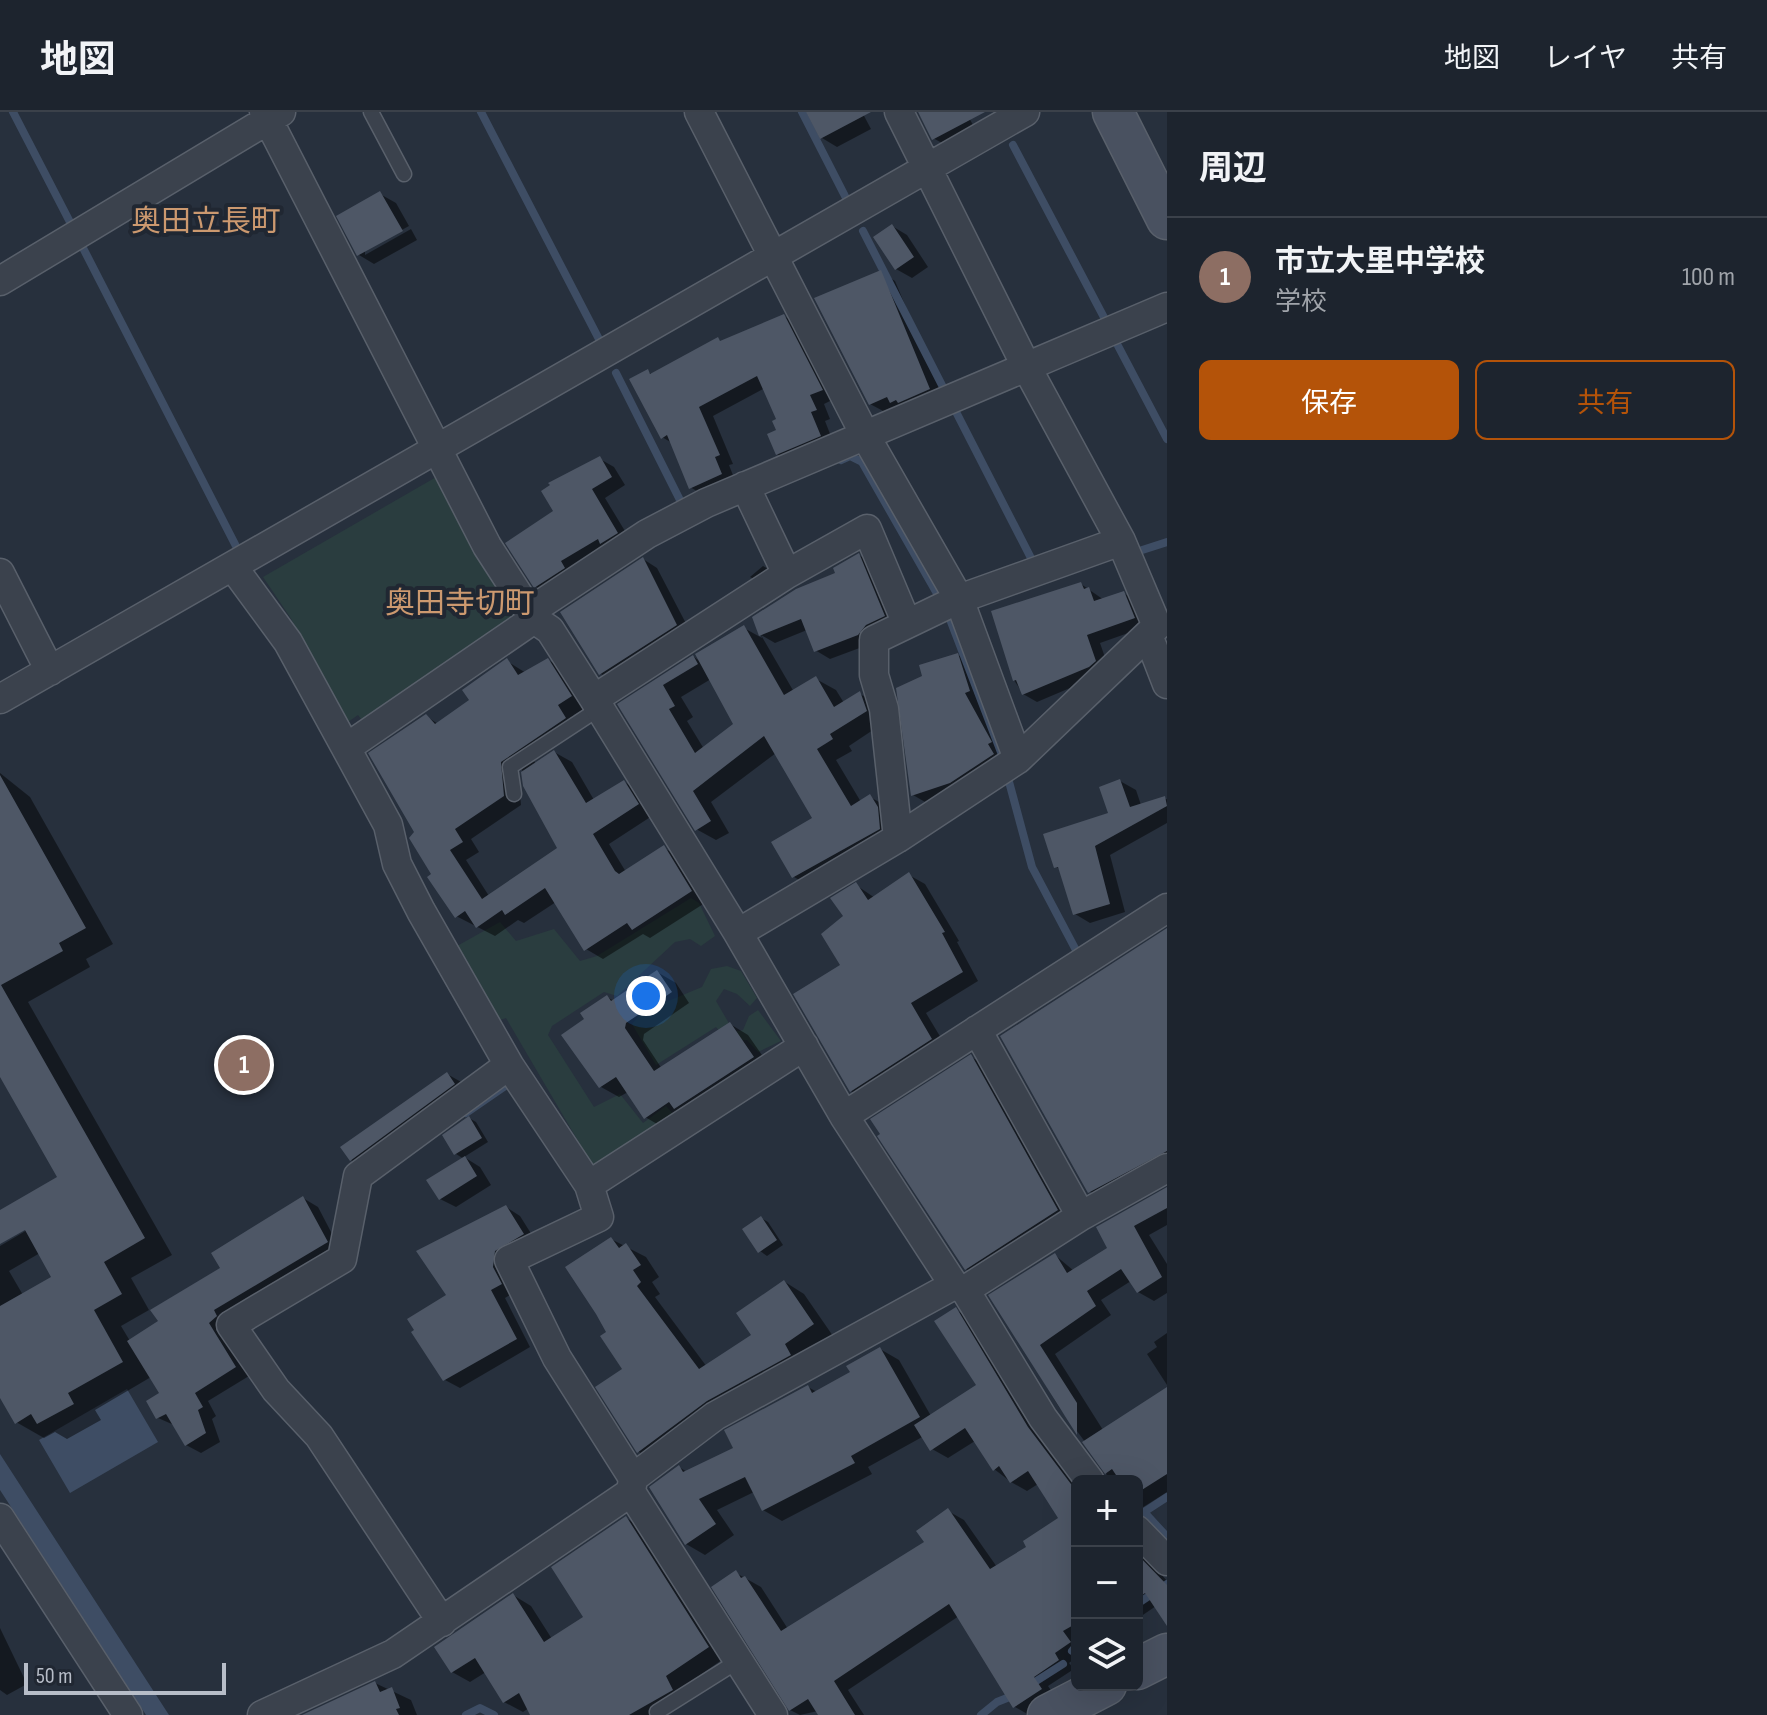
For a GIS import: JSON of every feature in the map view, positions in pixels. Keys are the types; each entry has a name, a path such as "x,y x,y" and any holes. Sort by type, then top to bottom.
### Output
{"street":[{"path":"699,112 866,437 959,599 1018,759"},
{"path":"899,112 1027,368 1121,541 1157,628 1167,684"},
{"path":"0,699 1025,112"},
{"path":"1113,112 1167,219"},
{"path":"0,281 271,115 487,546 532,616 550,630 597,703 738,933 844,1116 960,1287 1043,1418 1086,1475"},
{"path":"346,748 647,534 745,486 1167,307"},
{"path":"745,486 787,574"},
{"path":"597,703 787,574 867,529 907,624"},
{"path":"898,838 884,709 874,675 874,640 959,599 1121,541"},
{"path":"233,567 288,642 388,825 397,864 421,911 509,1065 589,1185 599,1217 509,1260 557,1358 773,1715"},
{"path":"0,573 50,671"},
{"path":"738,933 898,838 1018,759 1157,628"},
{"path":"844,1116 1167,908"},
{"path":"977,1030 1081,1216"},
{"path":"589,1185 804,1046"},
{"path":"442,1622 319,1436 276,1390 231,1325 342,1259 358,1176 509,1065"},
{"path":"262,1715 393,1654 442,1622 632,1485 728,1408 960,1287 1167,1168"},
{"path":"0,1518 9,1552 128,1715"},
{"path":"1143,1536 1167,1561"},
{"path":"1143,1666 1167,1654"},
{"path":"1048,1715 1094,1691"}],"lane":[{"path":"371,112 404,174"},
{"path":"514,794 510,767 597,703"},
{"path":"657,1712 738,1661"}],"shaded area":[{"path":"438,476 513,608 515,623 365,724 358,715 348,722 290,617 263,577"},
{"path":"691,898 699,903 715,936 701,946 690,939 675,942 617,996 604,992 552,1026 548,1035 594,1107 620,1094 643,1123 666,1106 675,1116 600,1166 591,1163 506,1018 500,1020 457,946 500,922 516,941 554,929 580,961 597,956"},
{"path":"727,966 741,971 757,998 750,1006 737,994 724,989 716,1001 734,1032 743,1030 749,1016 758,1010 781,1041 758,1052 747,1040 728,1041 716,1027 656,1065 632,1024 642,1012 702,987 711,969"}],"water":[{"path":"127,1389 158,1442 70,1493 39,1440"},
{"path":"0,1454 169,1715 146,1715 0,1490"}],"building":[{"path":"806,112 871,112 820,139"},
{"path":"918,112 985,112 932,140"},
{"path":"380,191 403,231 357,256 336,216"},
{"path":"892,224 914,257 895,270 873,237"},
{"path":"881,270 930,389 898,403 896,400 890,403 887,397 869,405 814,298"},
{"path":"784,314 823,390 810,395 817,410 811,412 821,436 776,455 767,434 776,430 772,421 776,419 757,376 699,407 720,455 715,457 722,474 689,489 667,435 661,439 629,379 648,369 650,374 718,337 720,341"},
{"path":"600,456 612,477 592,489 618,533 600,544 598,539 561,561 565,568 534,588 505,543 553,511 541,491 550,485 548,483"},
{"path":"859,553 885,616 866,625 858,635 814,652 801,619 759,636 752,617 796,589 835,573 833,568"},
{"path":"643,557 677,625 599,675 560,612"},
{"path":"1081,582 1084,589 1089,587 1094,601 1124,591 1135,618 1087,635 1096,661 1089,667 1022,695 1016,680 1013,681 991,611"},
{"path":"744,625 784,695 816,676 834,707 860,691 867,711 830,734 833,739 817,749 851,806 870,794 878,807 880,829 792,878 771,842 812,818 764,736 693,791 711,821 695,831 617,704 693,655 698,664 663,685 675,706 669,709 695,753 733,724 695,654"},
{"path":"958,653 970,691 965,693 992,742 988,744 994,754 950,783 911,796 896,688 922,676 919,665"},
{"path":"507,658 518,675 548,658 572,696 558,705 566,718 501,762 504,796 455,829 463,842 450,850 482,899 557,848 523,786 521,772 554,750 586,803 624,780 639,804 593,834 615,871 619,874 664,845 692,891 632,930 627,923 584,951 545,888 505,915 502,910 476,928 465,911 455,918 427,877 431,874 409,838 414,832 368,753 426,714 435,724 469,700 462,690"},
{"path":"0,775 86,928 59,943 63,951 1,985 145,1238 104,1262 122,1294 94,1310 123,1362 68,1393 74,1404 37,1424 31,1414 15,1424 0,1398 0,1306 51,1277 25,1230 0,1244 0,1210 57,1177 0,1077"},
{"path":"1120,779 1130,807 1165,796 1167,806 1095,846 1110,904 1073,915 1058,867 1054,868 1043,834 1108,813 1099,787"},
{"path":"909,872 945,932 942,933 963,972 911,1003 932,1039 850,1092 793,994 840,965 821,934 843,916 830,898 856,882 868,900"},
{"path":"1167,928 1167,1151 1088,1193 1000,1036"},
{"path":"657,970 672,992 626,1023 625,1028 654,1071 730,1022 754,1057 674,1109 669,1102 644,1119 616,1077 599,1088 561,1035 584,1019 580,1013 607,995 611,1001"},
{"path":"971,1054 1058,1210 965,1270 877,1136 880,1134 870,1119"},
{"path":"447,1072 455,1084 350,1161 340,1147"},
{"path":"469,1116 482,1138 454,1155 442,1135"},
{"path":"465,1156 477,1176 439,1200 426,1180"},
{"path":"1167,1187 1167,1208 1134,1226 1162,1277 1137,1293 1121,1269 1087,1291 1096,1306 1040,1345 1077,1403 1077,1435 988,1295 1055,1253 1067,1273 1107,1248 1096,1227"},
{"path":"303,1196 328,1242 214,1310 217,1316 209,1323 236,1367 195,1393 203,1407 198,1410 206,1433 185,1446 166,1414 156,1419 146,1401 159,1393 127,1341 158,1321 150,1310 220,1268 211,1253"},
{"path":"506,1205 524,1234 495,1251 493,1267 502,1284 491,1290 517,1339 443,1381 411,1332 414,1330 407,1319 446,1295 416,1251"},
{"path":"761,1216 777,1240 758,1253 742,1229"},
{"path":"611,1237 619,1248 626,1243 641,1265 633,1270 641,1282 637,1286 699,1369 751,1335 736,1313 784,1280 814,1324 785,1344 791,1355 707,1401 637,1453 595,1387 622,1369 600,1336 606,1332 596,1314 565,1267"},
{"path":"956,1307 1028,1427 1071,1484 1071,1626 1063,1631 1071,1642 1055,1653 1059,1660 1034,1677 1042,1689 1013,1708 949,1604 834,1681 855,1715 818,1715 808,1699 789,1711 711,1587 736,1570 741,1578 745,1576 781,1631 924,1542 916,1531 948,1508 990,1569 1026,1547 1023,1541 1058,1518 1028,1471 1010,1483 999,1466 993,1471 965,1428 930,1451 914,1425 976,1385 934,1321"},
{"path":"880,1347 920,1417 851,1456 855,1463 762,1511 745,1477 699,1499 716,1524 685,1545 649,1487 679,1465 683,1472 733,1448 724,1430 808,1385 812,1393 850,1372 846,1366"},
{"path":"1167,1387 1167,1474 1143,1489 1143,1475 1116,1475 1112,1469 1105,1474 1082,1442"},
{"path":"626,1516 709,1647 666,1676 673,1690 629,1715 530,1715 519,1693 503,1703 475,1658 451,1673 434,1647 513,1593 544,1642 583,1617 551,1567"},
{"path":"1143,1560 1167,1585 1167,1626 1145,1593 1143,1594"},
{"path":"375,1681 380,1692 392,1687 400,1708 396,1709 399,1715 302,1715"}],"waterway":[{"path":"13,112 71,224"},
{"path":"481,112 601,343"},
{"path":"802,112 846,198"},
{"path":"1013,145 1108,325"},
{"path":"863,231 946,393"},
{"path":"82,246 238,550"},
{"path":"1116,342 1167,439"},
{"path":"616,373 683,506 687,504"},
{"path":"954,408 1033,562"},
{"path":"841,460 850,456 862,462 939,597"},
{"path":"1136,552 1167,542"},
{"path":"948,614 1004,760"},
{"path":"1008,778 1032,867 1078,954"},
{"path":"466,1113 511,1082"},
{"path":"1167,1497 1144,1512 1167,1537"},
{"path":"1143,1600 1167,1584"},
{"path":"1030,1685 1063,1664"},
{"path":"981,1715 997,1702 1017,1694"},
{"path":"466,1715 480,1708 494,1715"}],"place":[{"name":"市立大里中学校","path":"244,1065"}],"district":[{"name":"奥田立長町","path":"206,221"},
{"name":"奥田寺切町","path":"460,603"}]}
